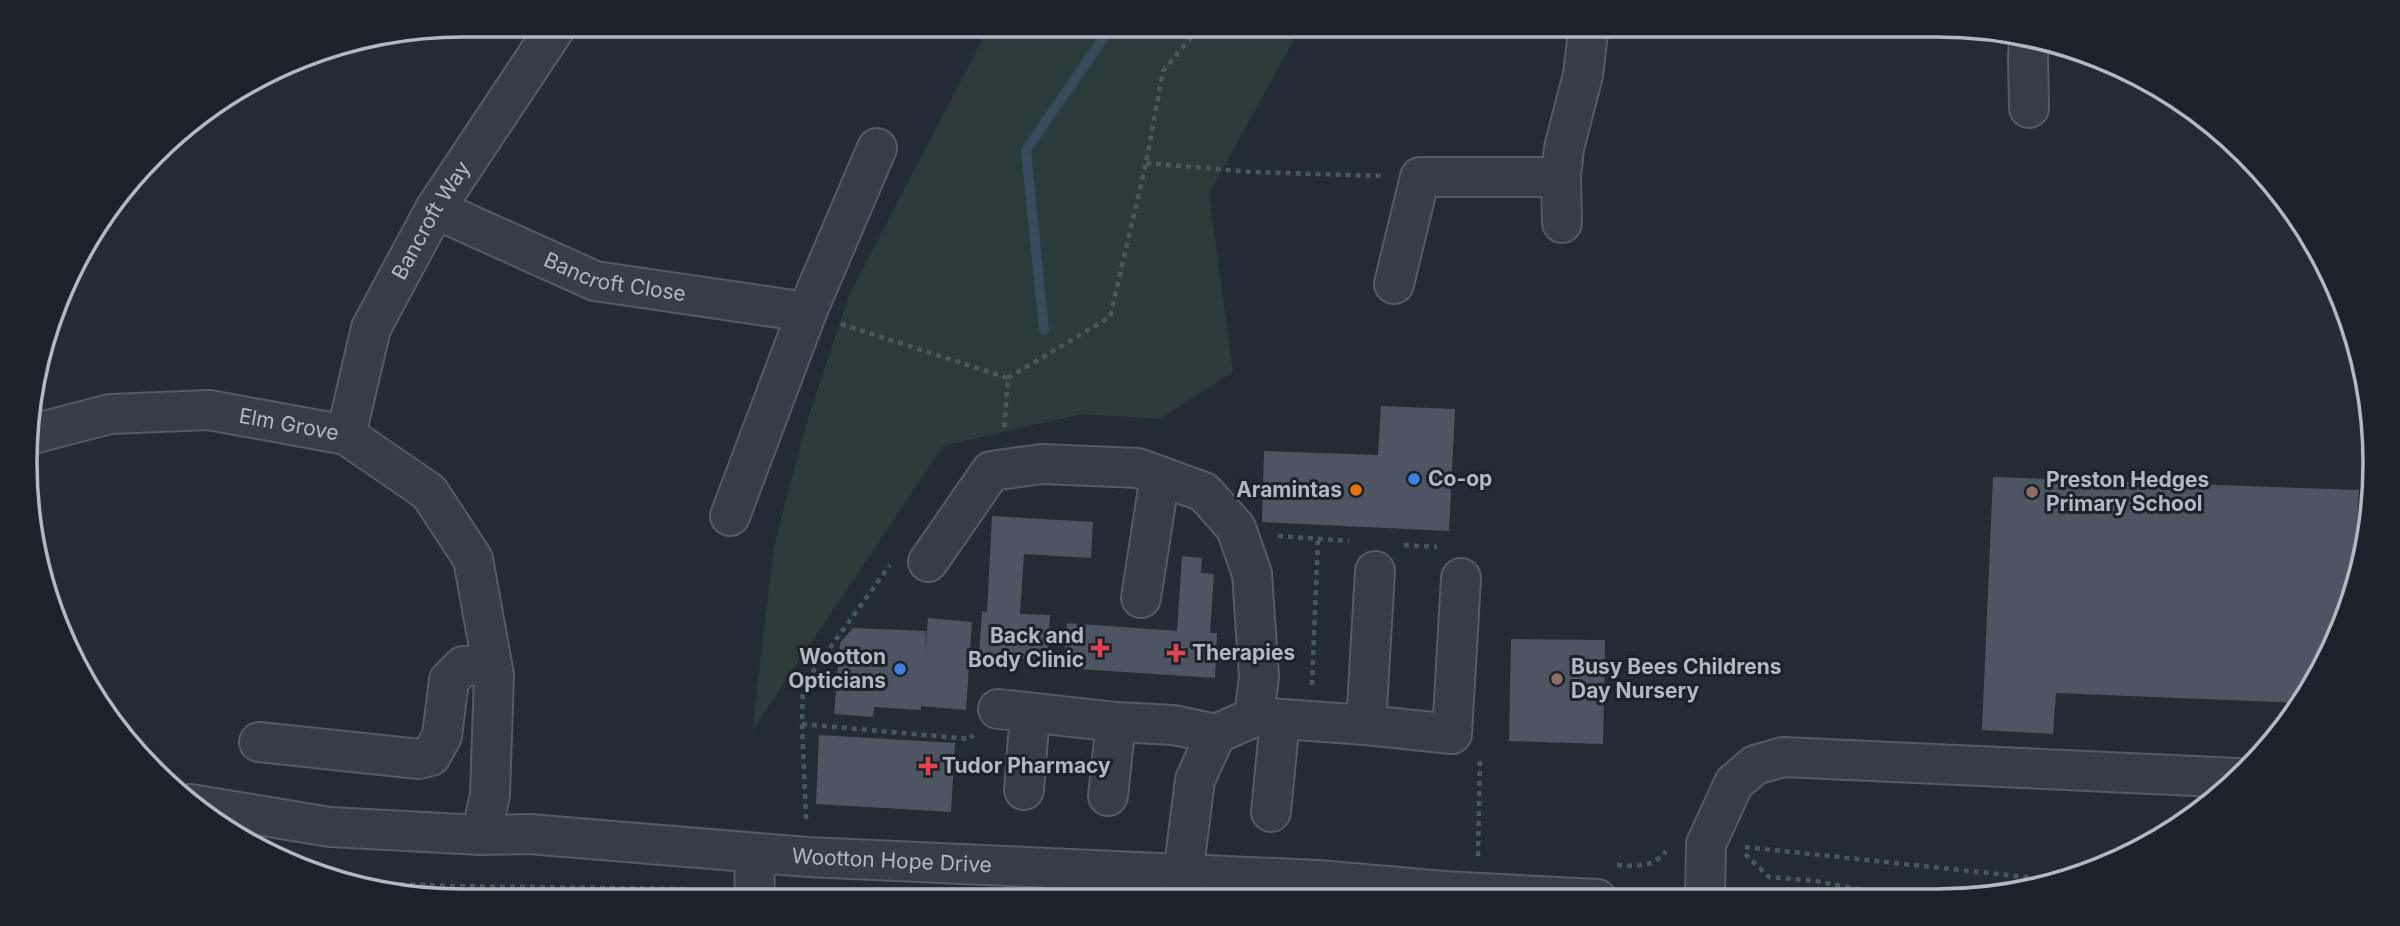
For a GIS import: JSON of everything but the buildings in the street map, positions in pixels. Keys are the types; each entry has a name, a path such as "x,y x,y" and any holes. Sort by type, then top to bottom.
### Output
{"street":[{"name":"Bancroft Way","path":"346,435 371,328 435,209 549,37"},
{"path":"1562,223 1561,177 1564,148 1583,75 1587,37"},
{"path":"2029,47 2029,108"},
{"path":"730,516 807,313 877,149"},
{"path":"1394,284 1420,177 1561,177"},
{"name":"Bancroft Close","path":"435,209 595,281 807,313"},
{"name":"Elm Grove","path":"38,433 110,414 209,410 346,435 429,492 472,559 494,676 490,795 481,835"},
{"path":"928,562 990,471 1042,464 1138,468 1204,492 1236,528 1252,574 1259,677 1267,718 1271,812"},
{"path":"1140,598 1160,476"},
{"path":"1366,725 1375,571"},
{"path":"1024,790 1014,711 1115,722 1174,725 1216,734 1267,718 1452,734 1461,578"},
{"path":"259,742 419,759 431,756 442,736 449,680 463,666 492,666"},
{"path":"1108,796 1115,722"},
{"path":"1183,874 1195,780 1216,734"},
{"path":"1705,889 1706,844 1734,783 1755,765 1783,757 2224,777"},
{"name":"Wootton Hope Drive","path":"219,812 330,827 481,835 529,834 755,881 807,857 1318,880 1393,889"}],"path":[{"path":"807,313 1008,378 1110,317 1146,163 1163,71 1191,37"},
{"path":"1146,163 1251,172 1420,177"},
{"path":"1002,445 1008,378"},
{"path":"807,857 803,685 890,564"},
{"path":"802,724 970,739 1014,711"},
{"path":"1857,889 1816,881 1769,877 1737,846 2034,878"},
{"path":"396,884 452,886 755,881"}],"shaded area":[{"path":"984,37 1295,37 1209,194 1233,372 1160,419 1082,414 943,446 752,731 774,546 808,418 849,295"}],"waterway":[{"path":"1044,330 1026,150 1104,37"}],"place":[{"name":"Co-op","path":"1414,479"},
{"name":"Aramintas","path":"1356,490"},
{"name":"Preston Hedges Primary School","path":"2032,492"},
{"name":"Back and Body Clinic","path":"1100,648"},
{"name":"Therapies","path":"1176,653"},
{"name":"Wootton Opticians","path":"900,669"},
{"name":"Busy Bees Childrens Day Nursery","path":"1557,679"},
{"name":"Tudor Pharmacy","path":"928,766"}]}
